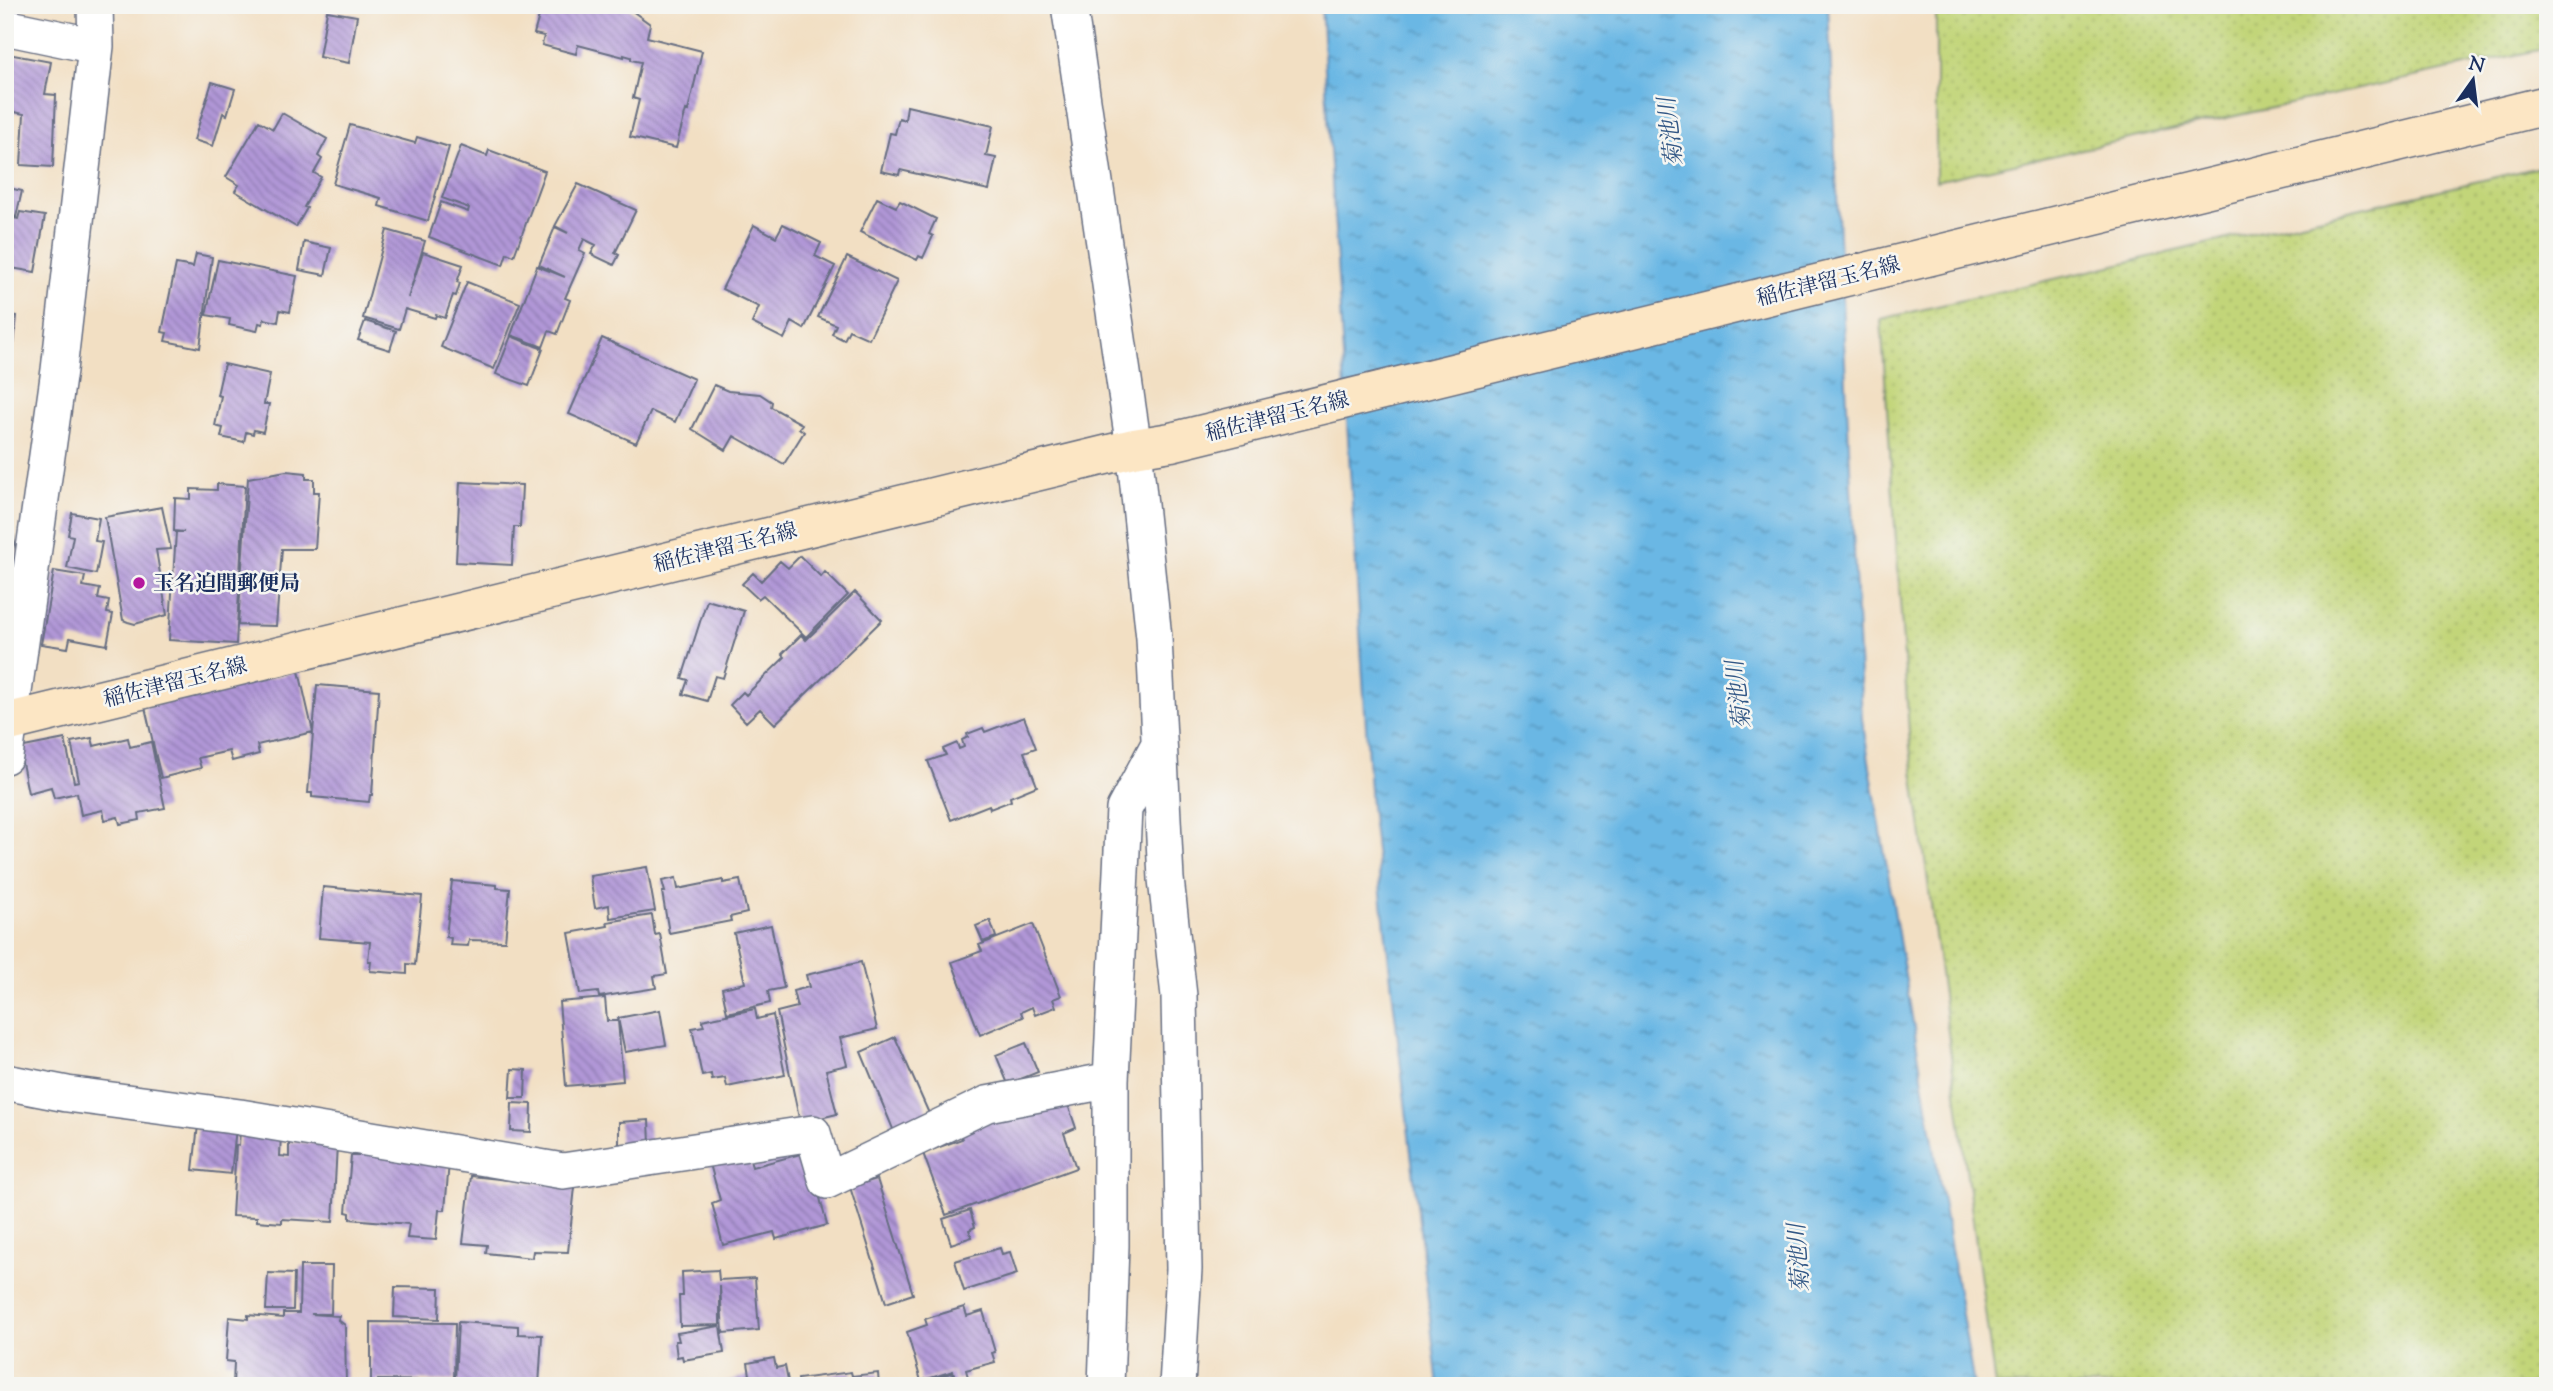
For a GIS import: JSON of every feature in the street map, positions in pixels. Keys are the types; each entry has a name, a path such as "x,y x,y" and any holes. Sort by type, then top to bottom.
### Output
{"main road":[{"name":"稲佐津留玉名線","path":"7,734 1134,448 1171,442 2548,105"}],"street":[{"path":"7,734 59,370 96,47 95,5"},
{"path":"1069,5 1134,448 1154,638 1166,879 1179,996 1184,1269 1177,1386"},
{"path":"5,27 96,47"},
{"path":"1106,1386 1111,1246 1111,1080 1124,809 1159,744"},
{"path":"5,1082 68,1094 254,1119 563,1171 813,1133 827,1181 987,1104 1111,1080"}],"green space":[{"path":"1936,5 2548,5 2548,48 1936,181"},
{"path":"2548,165 2548,1386 1995,1386 1910,747 1881,319"}],"water":[{"name":"菊池川","path":"1321,5 1828,5 1862,719 1974,1386 1438,1386 1371,807"}],"building":[{"path":"542,5 624,5 650,24 647,37 702,51 676,148 630,137 639,100 633,98 641,62 624,55 578,45 576,54 542,45 544,36 534,34"},
{"path":"327,11 357,16 349,63 319,57"},
{"path":"5,20 14,21 8,54 51,62 45,94 56,95 53,167 21,165 24,114 5,110"},
{"path":"212,82 235,89 227,115 223,113 213,146 194,140"},
{"path":"907,106 993,126 986,156 996,158 989,190 900,170 899,175 881,171 890,133 895,134 899,118 905,120"},
{"path":"282,113 327,139 318,156 322,159 314,173 321,177 296,227 235,191 239,185 226,177 259,121 273,129"},
{"path":"350,125 415,143 417,137 449,147 428,221 379,206 381,198 333,184"},
{"path":"461,146 487,156 489,150 545,171 514,256 507,253 503,265 429,237 441,202 468,212 469,208 442,198"},
{"path":"578,184 636,210 615,253 619,255 614,265 591,254 596,245 584,239 579,250 585,253 565,298 570,300 557,334 549,331 543,347 511,335 537,266 565,277 539,265 555,227 568,233 555,226"},
{"path":"5,187 22,191 16,217 5,214"},
{"path":"877,198 896,207 900,201 936,219 929,234 933,236 923,258 919,256 917,260 860,232"},
{"path":"20,212 45,216 35,272 5,267 5,217 18,219"},
{"path":"783,224 821,243 815,256 835,266 804,329 792,322 784,339 752,323 759,307 722,289 754,225 776,237"},
{"path":"387,230 425,241 408,298 423,252 463,265 457,282 460,283 456,296 453,295 445,318 436,315 435,318 405,309 399,329 363,318"},
{"path":"304,242 331,248 325,275 299,270"},
{"path":"196,254 212,257 200,348 165,341 167,333 162,332 176,264 193,267"},
{"path":"847,257 897,281 869,339 849,330 844,340 832,334 836,325 818,317"},
{"path":"218,260 297,276 290,312 280,310 278,322 264,319 263,324 259,323 257,331 229,325 230,319 206,315"},
{"path":"467,282 520,303 494,369 441,347"},
{"path":"5,296 9,296 7,315 17,316 14,345 5,345"},
{"path":"365,321 396,331 390,350 358,340"},
{"path":"511,336 543,349 529,386 496,374"},
{"path":"602,338 694,379 675,422 651,411 636,443 569,414"},
{"path":"224,364 270,374 264,404 269,404 263,432 246,432 244,442 221,437 223,428 215,426 221,396 217,395"},
{"path":"714,385 728,391 760,394 772,402 771,407 802,424 799,428 804,432 784,464 734,436 726,450 692,429"},
{"path":"286,471 306,473 306,479 314,479 314,492 319,492 315,549 282,549 276,626 238,625 248,478"},
{"path":"460,482 522,485 520,527 514,527 512,565 456,562"},
{"path":"217,484 245,486 236,644 169,640 176,532 184,532 174,531 175,498 191,499 191,489 217,490"},
{"name":"玉名迫間郵便局","path":"162,507 171,549 156,550 167,615 135,624 123,620 105,517"},
{"path":"72,513 99,518 95,541 102,542 96,574 67,568 73,536 68,535"},
{"path":"13,534 17,557 13,558 15,567 5,569 5,536"},
{"path":"800,556 821,577 825,572 848,595 806,637 763,595 758,599 742,584 753,573 761,581 780,561 788,568"},
{"path":"54,571 85,576 83,586 100,589 98,599 109,601 107,613 113,614 107,645 70,638 68,648 41,644"},
{"path":"855,592 882,620 775,724 760,709 746,722 730,705 743,692 746,695 785,657 782,654 801,635 806,640"},
{"path":"707,600 744,611 723,678 715,676 707,701 683,694 688,680 682,678"},
{"path":"299,671 313,732 257,745 259,754 232,761 229,751 198,758 201,768 161,778 145,707"},
{"path":"317,685 379,690 372,795 369,802 312,797 312,793 308,793"},
{"path":"1024,717 1036,748 1024,752 1037,786 1010,797 1011,801 990,809 989,805 951,820 928,761 946,755 943,749 957,743 959,749 964,747 962,740 968,737 967,734 983,728 985,732"},
{"path":"92,738 94,746 128,738 130,747 151,742 165,808 139,813 140,820 120,824 118,817 105,820 103,810 81,815 77,793 54,798 51,787 28,793 19,748 65,739 74,782 79,781 71,742"},
{"path":"647,867 655,911 610,918 609,905 595,908 590,876"},
{"path":"676,878 678,889 723,880 723,883 740,880 747,913 730,917 731,921 669,933 662,881"},
{"path":"452,881 497,885 497,888 510,889 505,941 469,940 468,946 450,945 451,938 446,937"},
{"path":"323,887 422,896 415,965 407,964 407,974 370,971 370,942 319,938"},
{"path":"652,915 655,935 660,934 667,974 654,976 656,988 599,997 598,992 580,994 569,933 608,926 607,922"},
{"path":"990,920 996,937 983,942 976,926"},
{"path":"1033,924 1061,996 1053,999 1056,1007 1035,1015 1032,1007 1021,1012 1023,1017 980,1035 952,962 982,951 979,945"},
{"path":"771,925 784,988 768,991 770,1003 727,1013 722,988 745,983 734,933"},
{"path":"861,962 877,1029 840,1038 847,1065 826,1070 837,1114 800,1123 777,1012 797,1007 793,991 809,987 806,975"},
{"path":"605,998 607,1021 618,1021 623,1081 566,1086 559,1002"},
{"path":"755,1009 757,1019 773,1015 785,1075 727,1087 725,1078 712,1080 711,1074 702,1076 692,1028 704,1026 702,1020"},
{"path":"660,1010 666,1045 625,1052 618,1018"},
{"path":"895,1037 931,1118 895,1134 861,1052"},
{"path":"1026,1043 1038,1072 1008,1084 996,1055"},
{"path":"512,1069 526,1070 525,1098 510,1098"},
{"path":"1065,1096 1076,1128 1064,1133 1076,1168 946,1215 923,1153 962,1139 959,1131"},
{"path":"512,1103 532,1104 531,1132 511,1131"},
{"path":"649,1120 650,1144 619,1144 619,1122"},
{"path":"198,1125 236,1128 231,1174 193,1170"},
{"path":"240,1130 281,1133 280,1156 289,1157 289,1142 337,1144 333,1222 282,1219 282,1223 257,1221 257,1217 232,1216 236,1145 239,1146"},
{"path":"358,1151 449,1162 445,1210 439,1210 436,1240 407,1238 409,1224 350,1219 350,1213 346,1212 351,1156 358,1156"},
{"path":"808,1152 827,1225 776,1239 774,1232 723,1245 712,1203 720,1200 710,1164 748,1154 752,1167"},
{"path":"471,1176 575,1187 568,1252 533,1251 532,1258 486,1253 487,1245 463,1243"},
{"path":"877,1179 913,1294 886,1303 850,1187"},
{"path":"970,1210 975,1227 969,1230 972,1237 951,1244 943,1219"},
{"path":"1000,1248 1002,1254 1010,1252 1017,1274 964,1291 955,1261"},
{"path":"300,1266 332,1266 331,1314 311,1314 339,1316 338,1320 345,1325 346,1386 233,1385 234,1362 226,1361 229,1317 248,1319 248,1315 283,1318 283,1313 299,1313"},
{"path":"718,1270 719,1280 755,1278 759,1330 723,1333 720,1286 720,1325 680,1326 679,1296 683,1296 682,1272"},
{"path":"268,1273 294,1274 293,1310 266,1310"},
{"path":"395,1287 440,1288 439,1319 394,1317"},
{"path":"964,1307 967,1316 983,1311 995,1352 992,1353 995,1362 966,1370 968,1377 956,1380 953,1371 921,1381 907,1332 927,1325 925,1319"},
{"path":"371,1322 455,1323 454,1381 378,1380 378,1386 371,1386"},
{"path":"458,1322 518,1326 518,1334 542,1335 539,1386 459,1386 460,1381 455,1381"},
{"path":"720,1326 724,1353 683,1360 682,1356 677,1357 677,1333"},
{"path":"774,1358 776,1368 785,1366 789,1386 707,1386 750,1375 748,1363"},
{"path":"851,1372 852,1376 878,1373 879,1386 799,1386 798,1379"},
{"path":"952,1373 956,1386 913,1385"}],"place":[{"name":"玉名迫間郵便局","path":"139,583"}]}
